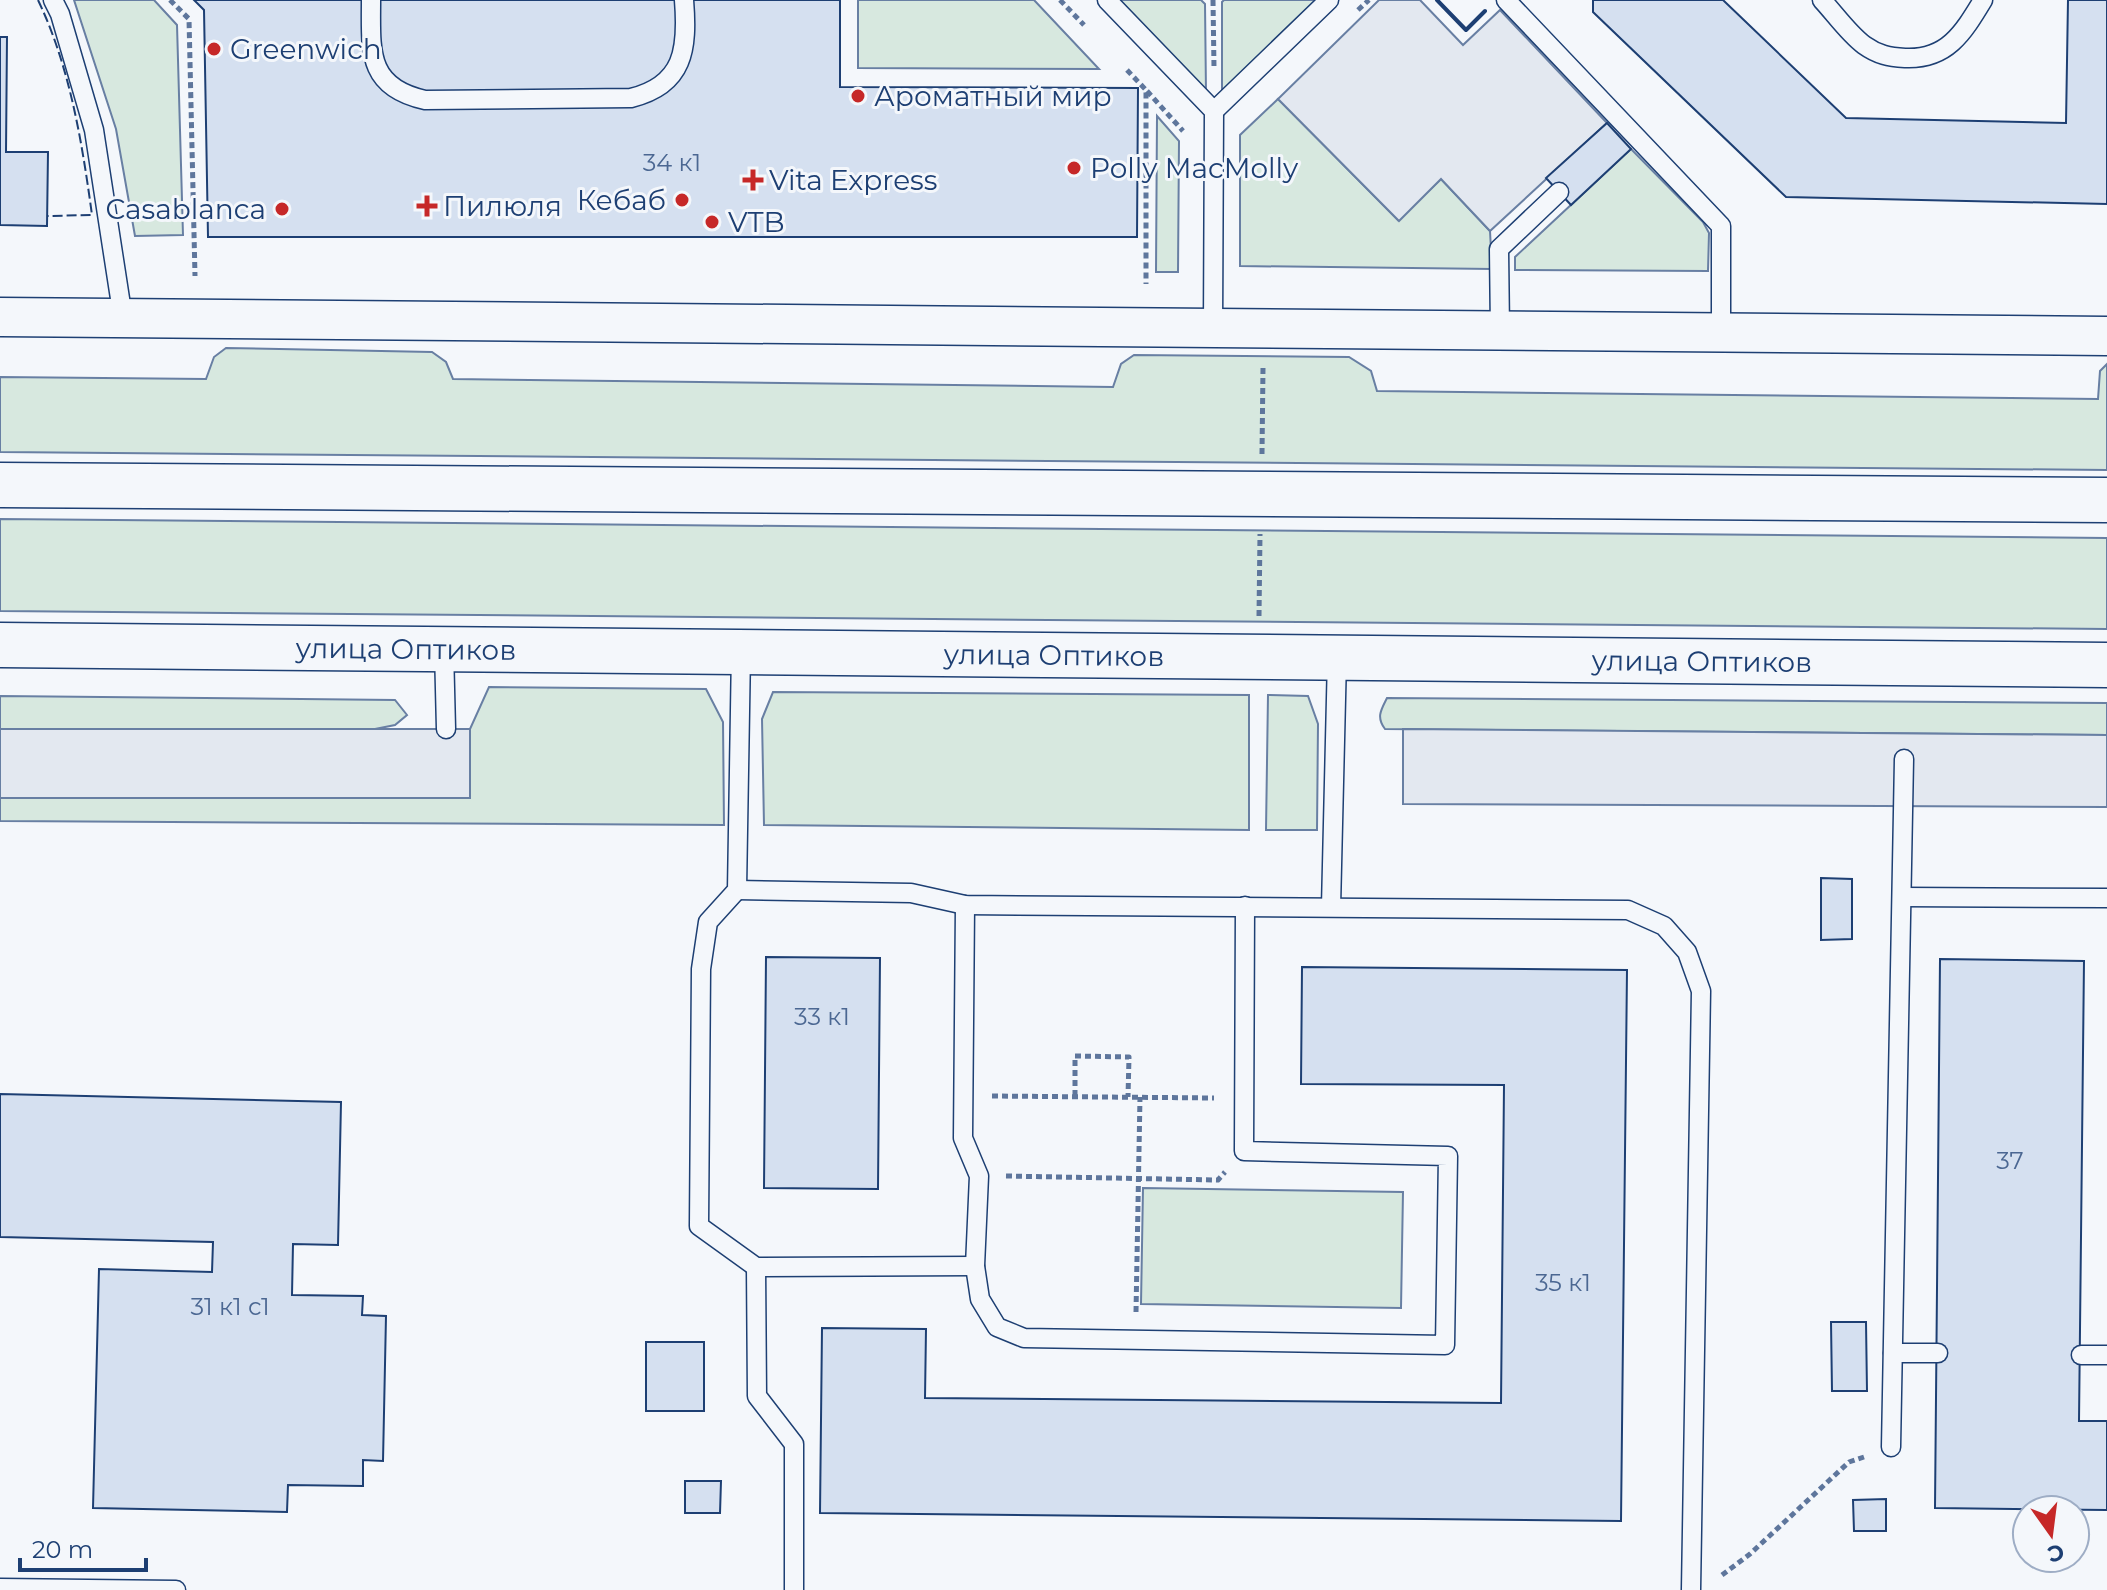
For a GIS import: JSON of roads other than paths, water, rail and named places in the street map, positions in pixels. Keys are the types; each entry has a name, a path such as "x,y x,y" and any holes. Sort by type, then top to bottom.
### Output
{"street":[{"path":"0,317 2107,336"},
{"path":"0,485 2107,500"},
{"name":"улица Оптиков","path":"0,645 2107,665"}],"lane":[{"path":"53,0 60,14 94,130 123,318"},
{"path":"371,0 371,54 379,69 392,87 425,100 631,98 647,94 663,84 683,56 684,0"},
{"path":"1107,0 1214,111 1213,328"},
{"path":"1214,111 1329,0"},
{"path":"1506,0 1721,226 1721,333"},
{"path":"1822,0 1863,44 1886,57 1921,59 1948,48 1967,27 1983,0"},
{"path":"1500,331 1499,249 1559,192"},
{"path":"444,649 446,729"},
{"path":"741,651 737,890 708,922 701,969 699,1226 756,1267 975,1266"},
{"path":"1331,907 1337,657"},
{"path":"1891,1447 1904,759"},
{"path":"737,890 911,893 965,905 1628,910 1664,926 1687,952 1701,991 1691,1590"},
{"path":"1902,897 2107,898"},
{"path":"965,905 963,1138 979,1176 975,1266 980,1299 997,1327 1024,1338 1445,1345 1448,1156 1244,1151 1245,906"},
{"path":"756,1267 757,1396 794,1444 794,1590"},
{"path":"1893,1353 1938,1353"},
{"path":"2081,1355 2107,1355"},
{"path":"0,1588 176,1590"}],"place":[{"name":"Greenwich","path":"214,49"},
{"name":"Ароматный мир","path":"858,96"},
{"name":"Polly MacMolly","path":"1074,168"},
{"name":"Vita Express","path":"753,180"},
{"name":"Кебаб","path":"682,200"},
{"name":"Пилюля","path":"427,206"},
{"name":"Casablanca","path":"282,209"},
{"name":"VTB","path":"712,222"}]}
